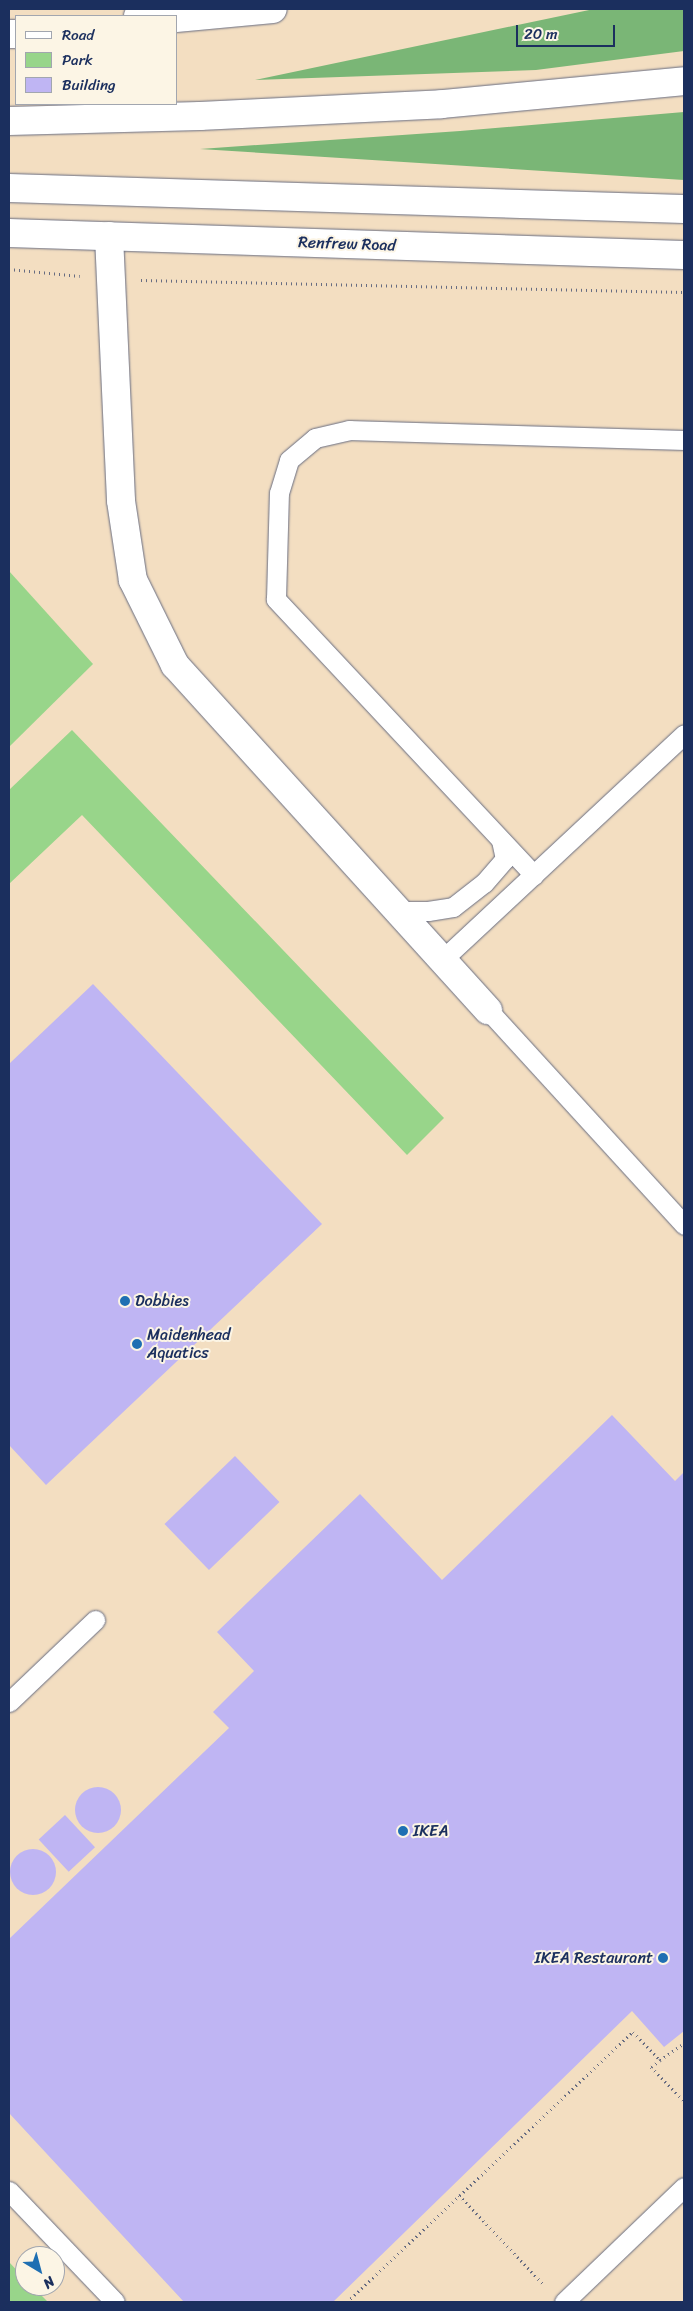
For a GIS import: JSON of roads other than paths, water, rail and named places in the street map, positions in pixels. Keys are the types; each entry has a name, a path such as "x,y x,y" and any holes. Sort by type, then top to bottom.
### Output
{"main road":[{"path":"144,15 178,9"},
{"path":"178,18 273,9"},
{"path":"9,121 200,116 442,104 684,81"},
{"path":"9,188 684,209"},
{"name":"Renfrew Road","path":"9,233 684,255"},
{"path":"109,236 121,501 133,580 174,665 488,1010"}],"lane":[{"path":"534,874 276,599 279,493 289,460 315,438 349,430 684,440"},
{"path":"442,960 684,734"},
{"path":"398,911 428,911 453,907 484,883 505,859 501,840"},
{"path":"488,1010 684,1225"},
{"path":"9,1702 95,1620"},
{"path":"564,2302 684,2187"},
{"path":"9,2191 115,2302"}],"place":[{"name":"Dobbies","path":"125,1301"},
{"name":"Maidenhead Aquatics","path":"137,1344"},
{"name":"IKEA","path":"403,1831"},
{"name":"IKEA Restaurant","path":"663,1958"}]}
